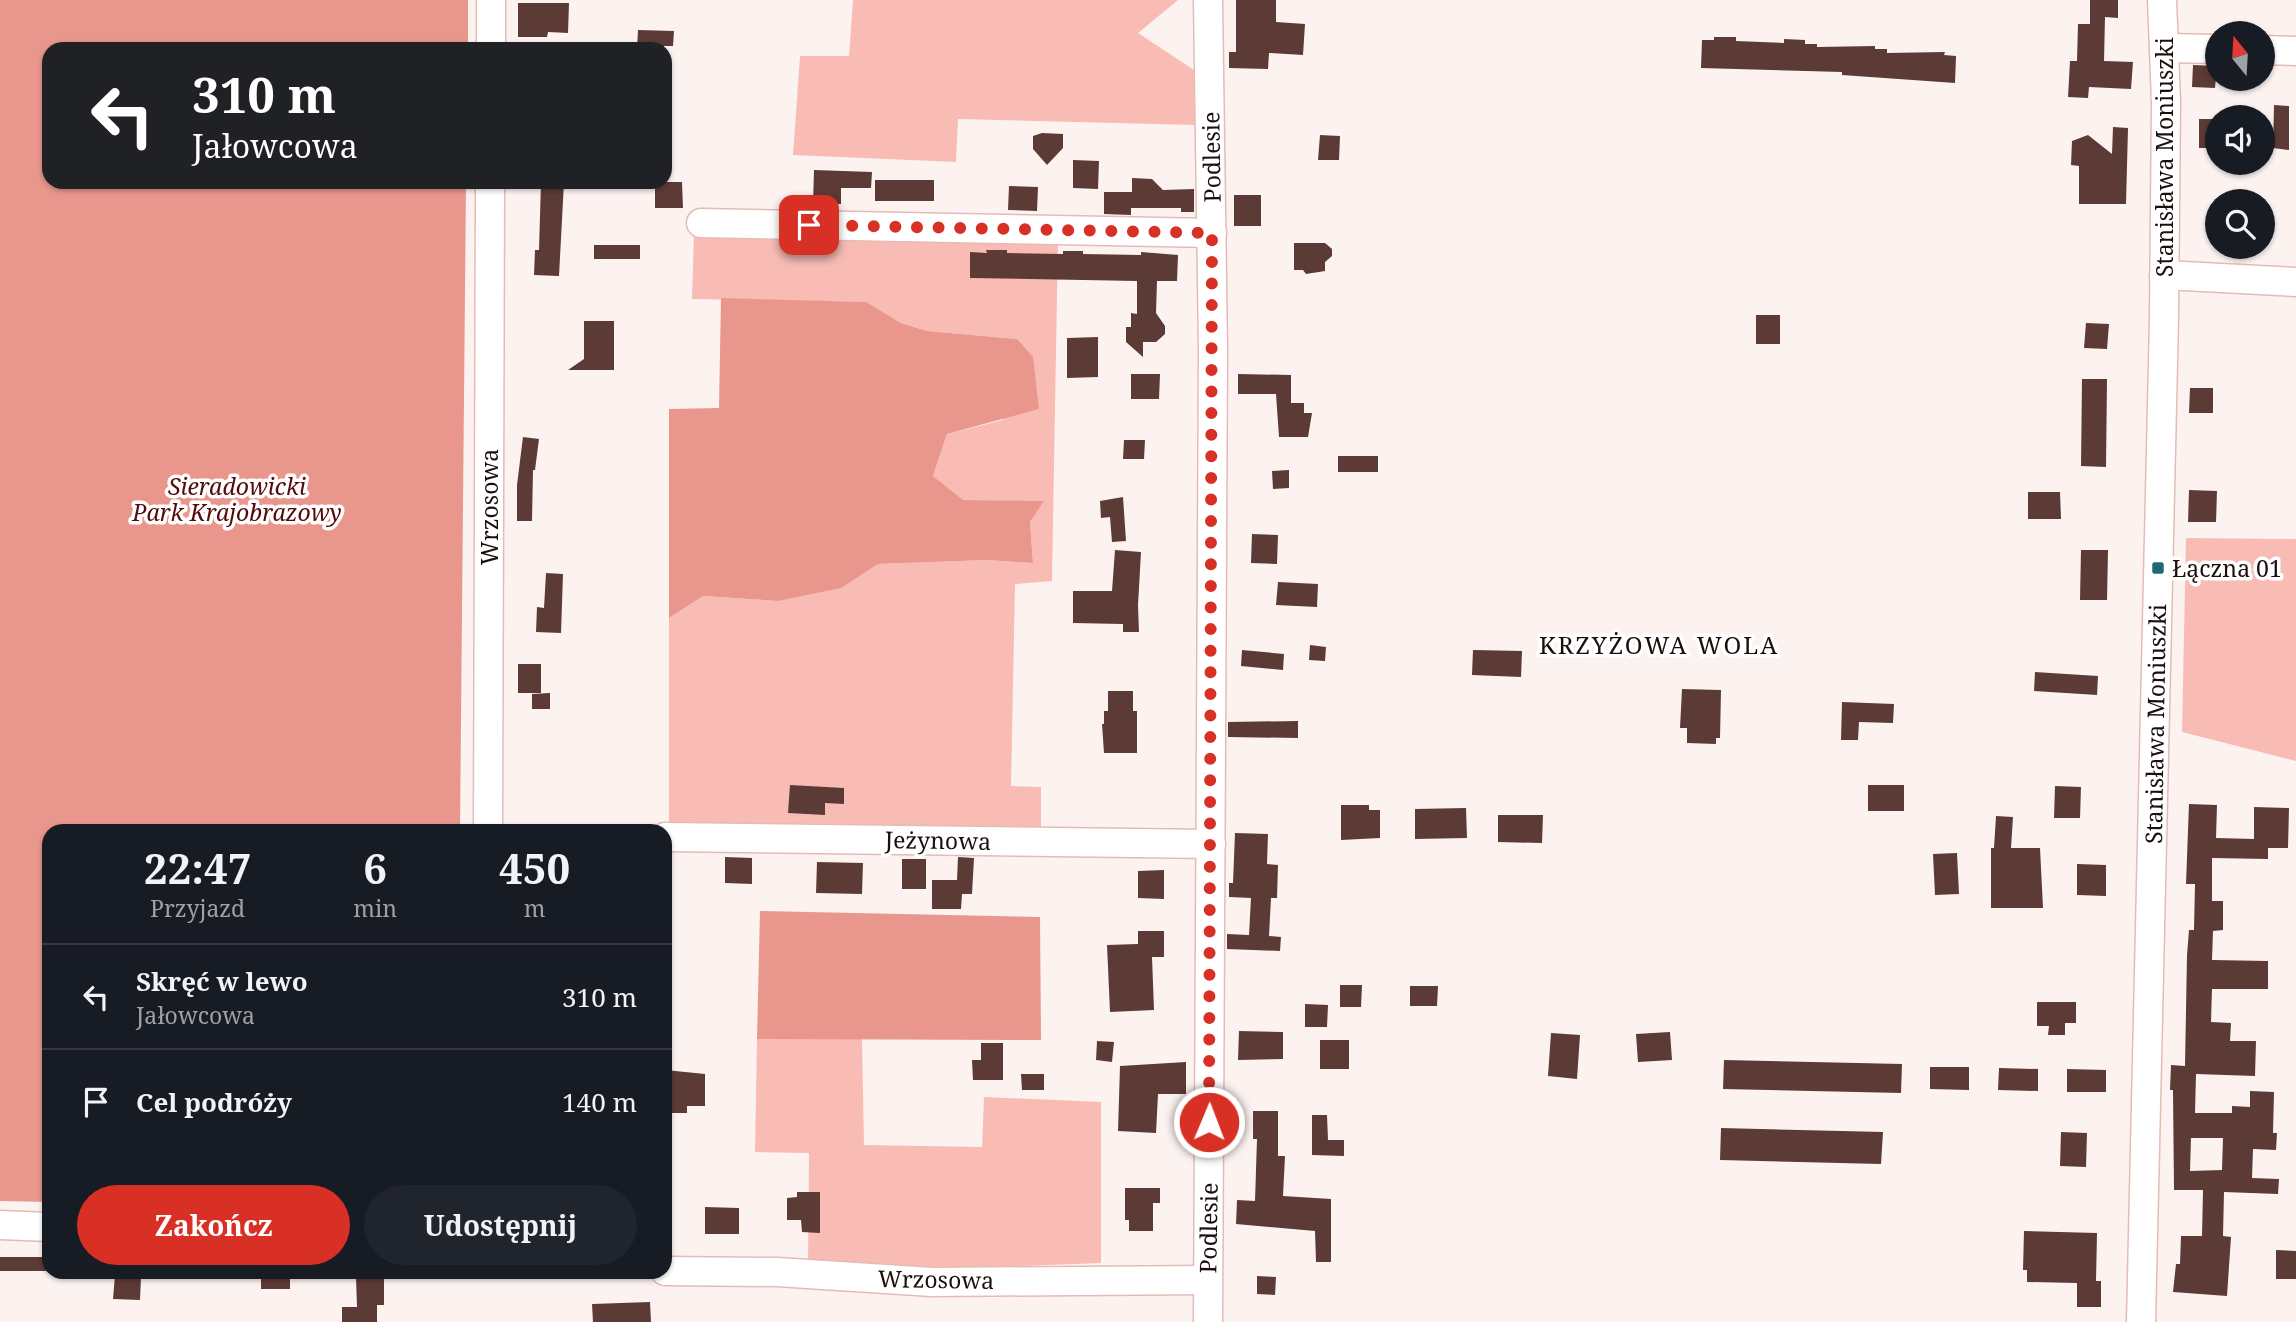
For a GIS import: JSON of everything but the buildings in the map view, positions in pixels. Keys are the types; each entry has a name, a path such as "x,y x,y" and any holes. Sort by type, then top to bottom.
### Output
{"street":[{"path":"491,0 491,42"},
{"name":"Podlesie","path":"1208,0 1212,233 1208,1322"},
{"name":"Stanisława Moniuszki","path":"2141,1322 2164,275 2165,48 2162,0"},
{"path":"2165,48 2205,49"},
{"path":"2275,50 2296,51"},
{"name":"Wrzosowa","path":"488,824 490,189"},
{"path":"701,223 1212,233"},
{"path":"2164,275 2296,282"},
{"name":"Jeżynowa","path":"672,837 1211,844"},
{"path":"0,1225 42,1227"},
{"name":"Wrzosowa","path":"672,1270 777,1272 932,1282 1207,1280"}],"shaded area":[{"path":"853,0 1178,0 1138,33 1197,72 1195,125 958,119 956,162 793,155 800,56 849,56"},
{"path":"694,234 1058,237 1052,581 1015,584 1011,786 1041,787 1041,835 669,824 669,618 703,596 779,601 840,588 878,564 987,560 1033,563 1030,522 1043,502 962,500 933,476 947,434 1003,420 1017,339 927,331 901,323 865,302 692,299"},
{"path":"2186,538 2296,539 2296,761 2182,732"},
{"path":"862,1038 864,1145 982,1147 984,1097 1101,1102 1101,1263 917,1270 808,1265 809,1153 755,1152 757,1039"}],"green space":[{"name":"Sieradowicki Park Krajobrazowy","path":"0,0 468,0 468,42 42,42 42,189 466,189 460,824 42,824 42,1202 0,1201"},
{"path":"721,298 866,302 901,323 927,331 1017,339 1033,357 1039,409 947,434 933,476 963,500 1044,501 1030,522 1033,563 987,560 878,564 841,588 779,601 703,596 669,618 669,409 719,408"},
{"path":"760,911 1040,917 1041,1040 757,1039"}],"place":[{"name":"Łączna 01","path":"2158,568"}],"district":[{"name":"KRZYŻOWA WOLA","path":"1659,644"}],"route":[{"path":"809,225 1212,233 1209,1122"}]}
